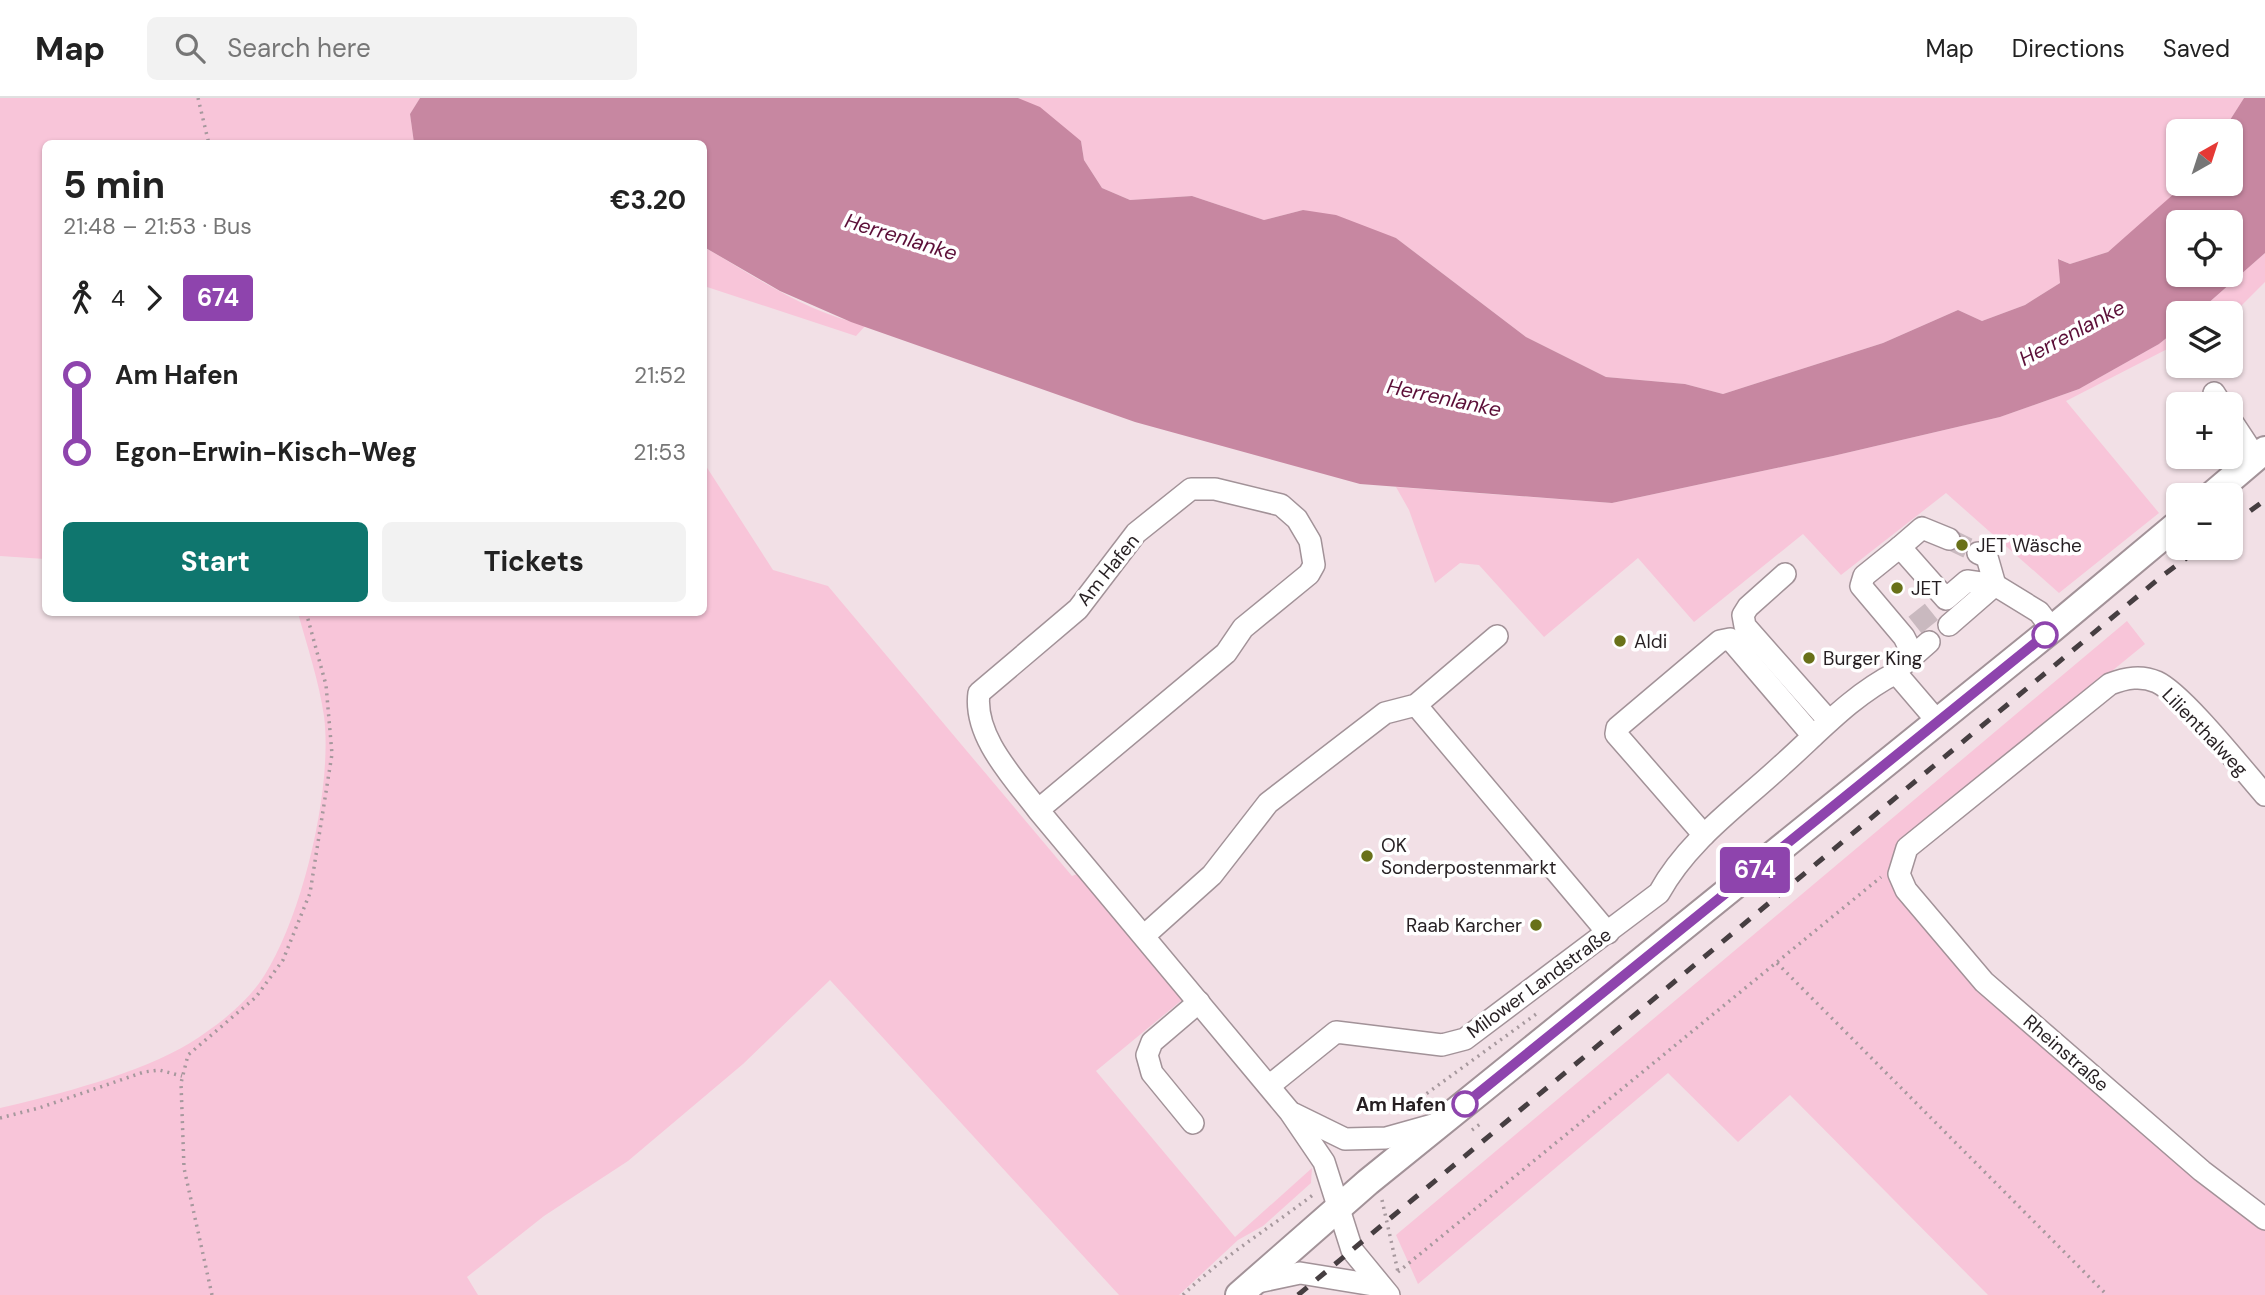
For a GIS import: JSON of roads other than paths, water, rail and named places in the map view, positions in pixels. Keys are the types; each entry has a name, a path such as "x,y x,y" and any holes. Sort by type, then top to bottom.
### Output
{"main road":[{"path":"2226,483 2260,454"},
{"path":"1246,1289 1368,1182 1938,722 2166,534"}],"street":[{"path":"2243,434 2260,454"},
{"name":"Am Hafen","path":"1038,810 1226,653 1243,628 1309,574 1314,565 1310,541 1297,519 1281,505 1215,489 1191,489 1136,533 1078,609 979,693 976,712 999,758 1038,810 1290,1112 1332,1180 1352,1250 1385,1290"},
{"path":"1949,539 1922,528 1900,547 1940,604 1967,581 1995,585 2039,612 2052,629"},
{"name":"Milower Landstraße","path":"1269,1086 1336,1032 1442,1045 1465,1039 1659,893 1672,869 1704,835 1829,721 1866,691 1896,673 1916,640 1861,586 1864,576 1900,547"},
{"path":"1978,553 1987,557 1995,585"},
{"path":"1786,574 1748,607 1743,615 1745,626 1829,721"},
{"path":"1949,625 1995,585"},
{"path":"1145,935 1165,914 1212,875 1268,803 1385,713 1416,705 1497,636"},
{"path":"1704,835 1616,734 1617,727 1720,641 1730,639 1814,736"},
{"path":"1896,673 1938,722"},
{"name":"Lilienthalweg","path":"1901,860 1907,848 2110,684 2140,677 2169,689 2265,795"},
{"path":"1416,705 1608,933"},
{"name":"Rheinstraße","path":"1901,860 1899,874 1906,890 1984,982 2202,1171 2265,1219"},
{"path":"1193,1123 1152,1073 1147,1055 1152,1042 1199,1002"},
{"path":"1290,1112 1345,1139 1386,1138 1444,1121"},
{"path":"1246,1289 1300,1273 1385,1290"}],"water":[{"name":"Herrenlanke","path":"420,98 1018,98 1040,107 1081,141 1084,160 1102,188 1130,200 1192,196 1264,220 1303,210 1336,215 1396,238 1526,337 1606,377 1685,384 1723,394 1883,343 1958,310 1982,321 2025,305 2060,283 2058,259 2070,264 2108,252 2171,196 2244,196 2244,119 2231,119 2244,98 2265,98 2265,253 2243,272 2243,210 2166,210 2166,287 2226,287 2211,301 2166,301 2166,338 2079,389 2000,417 1612,503 1360,484 1135,422 851,322 780,291 707,249 707,140 414,140 410,114"}],"tunnel":[{"path":"1949,539 1978,553"},
{"path":"1915,625 1935,609"}],"railway":[{"path":"2243,516 2265,500"},
{"path":"1298,1295 2184,560"}],"place":[{"name":"JET Wäsche","path":"1962,545"},
{"name":"JET","path":"1897,588"},
{"name":"Aldi","path":"1620,641"},
{"name":"Burger King","path":"1809,658"},
{"name":"OK Sonderpostenmarkt","path":"1367,856"},
{"name":"Raab Karcher","path":"1536,925"},
{"name":"Am Hafen","path":"1465,1104"}]}
